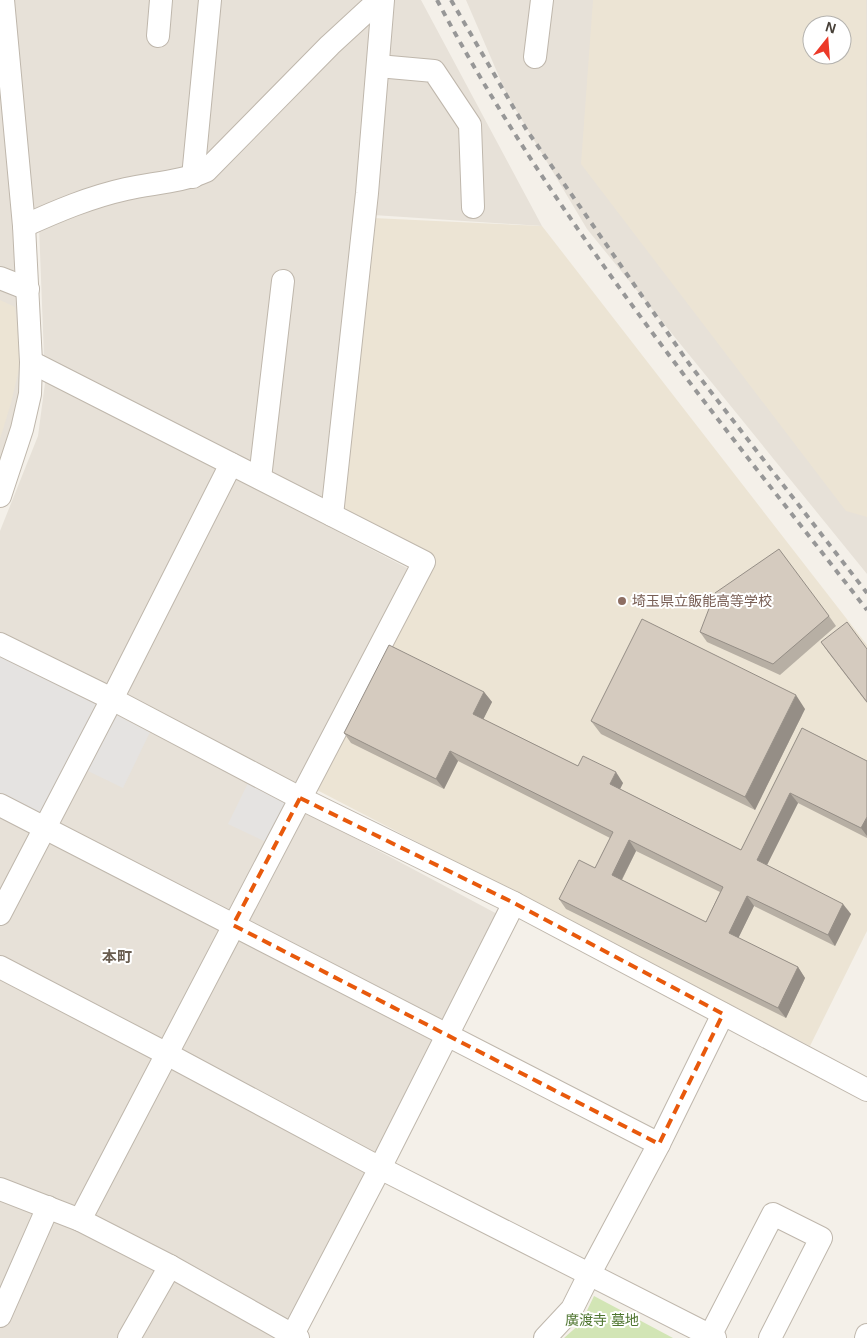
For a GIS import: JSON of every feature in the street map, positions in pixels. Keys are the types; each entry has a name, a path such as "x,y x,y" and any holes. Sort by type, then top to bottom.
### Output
{"street":[{"path":"2,488 22,429 28,403 31,362 24,226 3,0"},
{"path":"158,36 161,0"},
{"path":"193,177 210,0"},
{"path":"24,226 76,203 126,189 193,177 206,171 330,44 379,0"},
{"path":"332,515 367,193 383,0"},
{"path":"535,57 542,0"},
{"path":"378,66 434,71 470,125 473,207"},
{"path":"0,278 28,289"},
{"path":"260,478 283,280"},
{"path":"31,362 424,562 80,1220"},
{"path":"0,914 231,464"},
{"path":"0,644 112,699 300,798 514,903 867,1090"},
{"path":"0,805 659,1144"},
{"path":"0,1189 80,1220 170,1266 294,1337 514,903"},
{"path":"0,968 167,1054 380,1168 713,1337 772,1214 821,1238 770,1338"},
{"path":"545,1338 572,1309 659,1144 723,1014"},
{"path":"0,1316 48,1207"},
{"path":"129,1338 170,1266"}],"highlighted area":[{"path":"300,798 514,903 723,1014 659,1144 233,925"}],"shaded area":[{"path":"0,0 31,362 0,496"},
{"name":"本町","path":"13,0 421,0 542,226 358,214 321,523 409,569 289,803 501,916 280,1338 0,1338 0,531 38,436 45,383 39,226 32,209"},
{"path":"466,0 867,0 867,574 587,229 507,95"},
{"path":"593,0 866,0 867,517 846,511 581,164"},
{"name":"埼玉県立飯能高等学校","path":"373,218 542,226 867,645 867,931 810,1046 317,790 434,556 340,508"},
{"path":"0,300 15,307 21,361 0,439"},
{"path":"0,655 100,706 42,819 0,797"},
{"path":"114,714 150,732 123,788 86,770"},
{"path":"248,783 289,803 268,843 228,824"}],"green space":[{"name":"廣渡寺 墓地","path":"594,1296 673,1338 564,1338 581,1323"}],"building":[{"path":"779,549 829,616 773,664 700,632 715,593"},
{"path":"642,619 796,695 745,797 591,721"},
{"path":"847,622 867,649 867,702 821,642"},
{"path":"389,645 484,692 473,714 578,766 583,756 616,772 610,784 741,850 802,728 867,761 867,817 861,828 790,793 757,860 843,904 828,935 747,896 729,933 798,967 778,1008 559,899 579,860 595,868 613,832 450,751 436,779 344,733","holes":["629,840 723,887 706,922 612,875"]}],"railway":[{"path":"437,0 483,81 532,160 584,238 638,314 695,389 867,610"},
{"path":"451,0 526,129 690,365 867,593"}],"place":[{"name":"埼玉県立飯能高等学校","path":"622,601"}],"district":[{"name":"本町","path":"117,956"}]}
